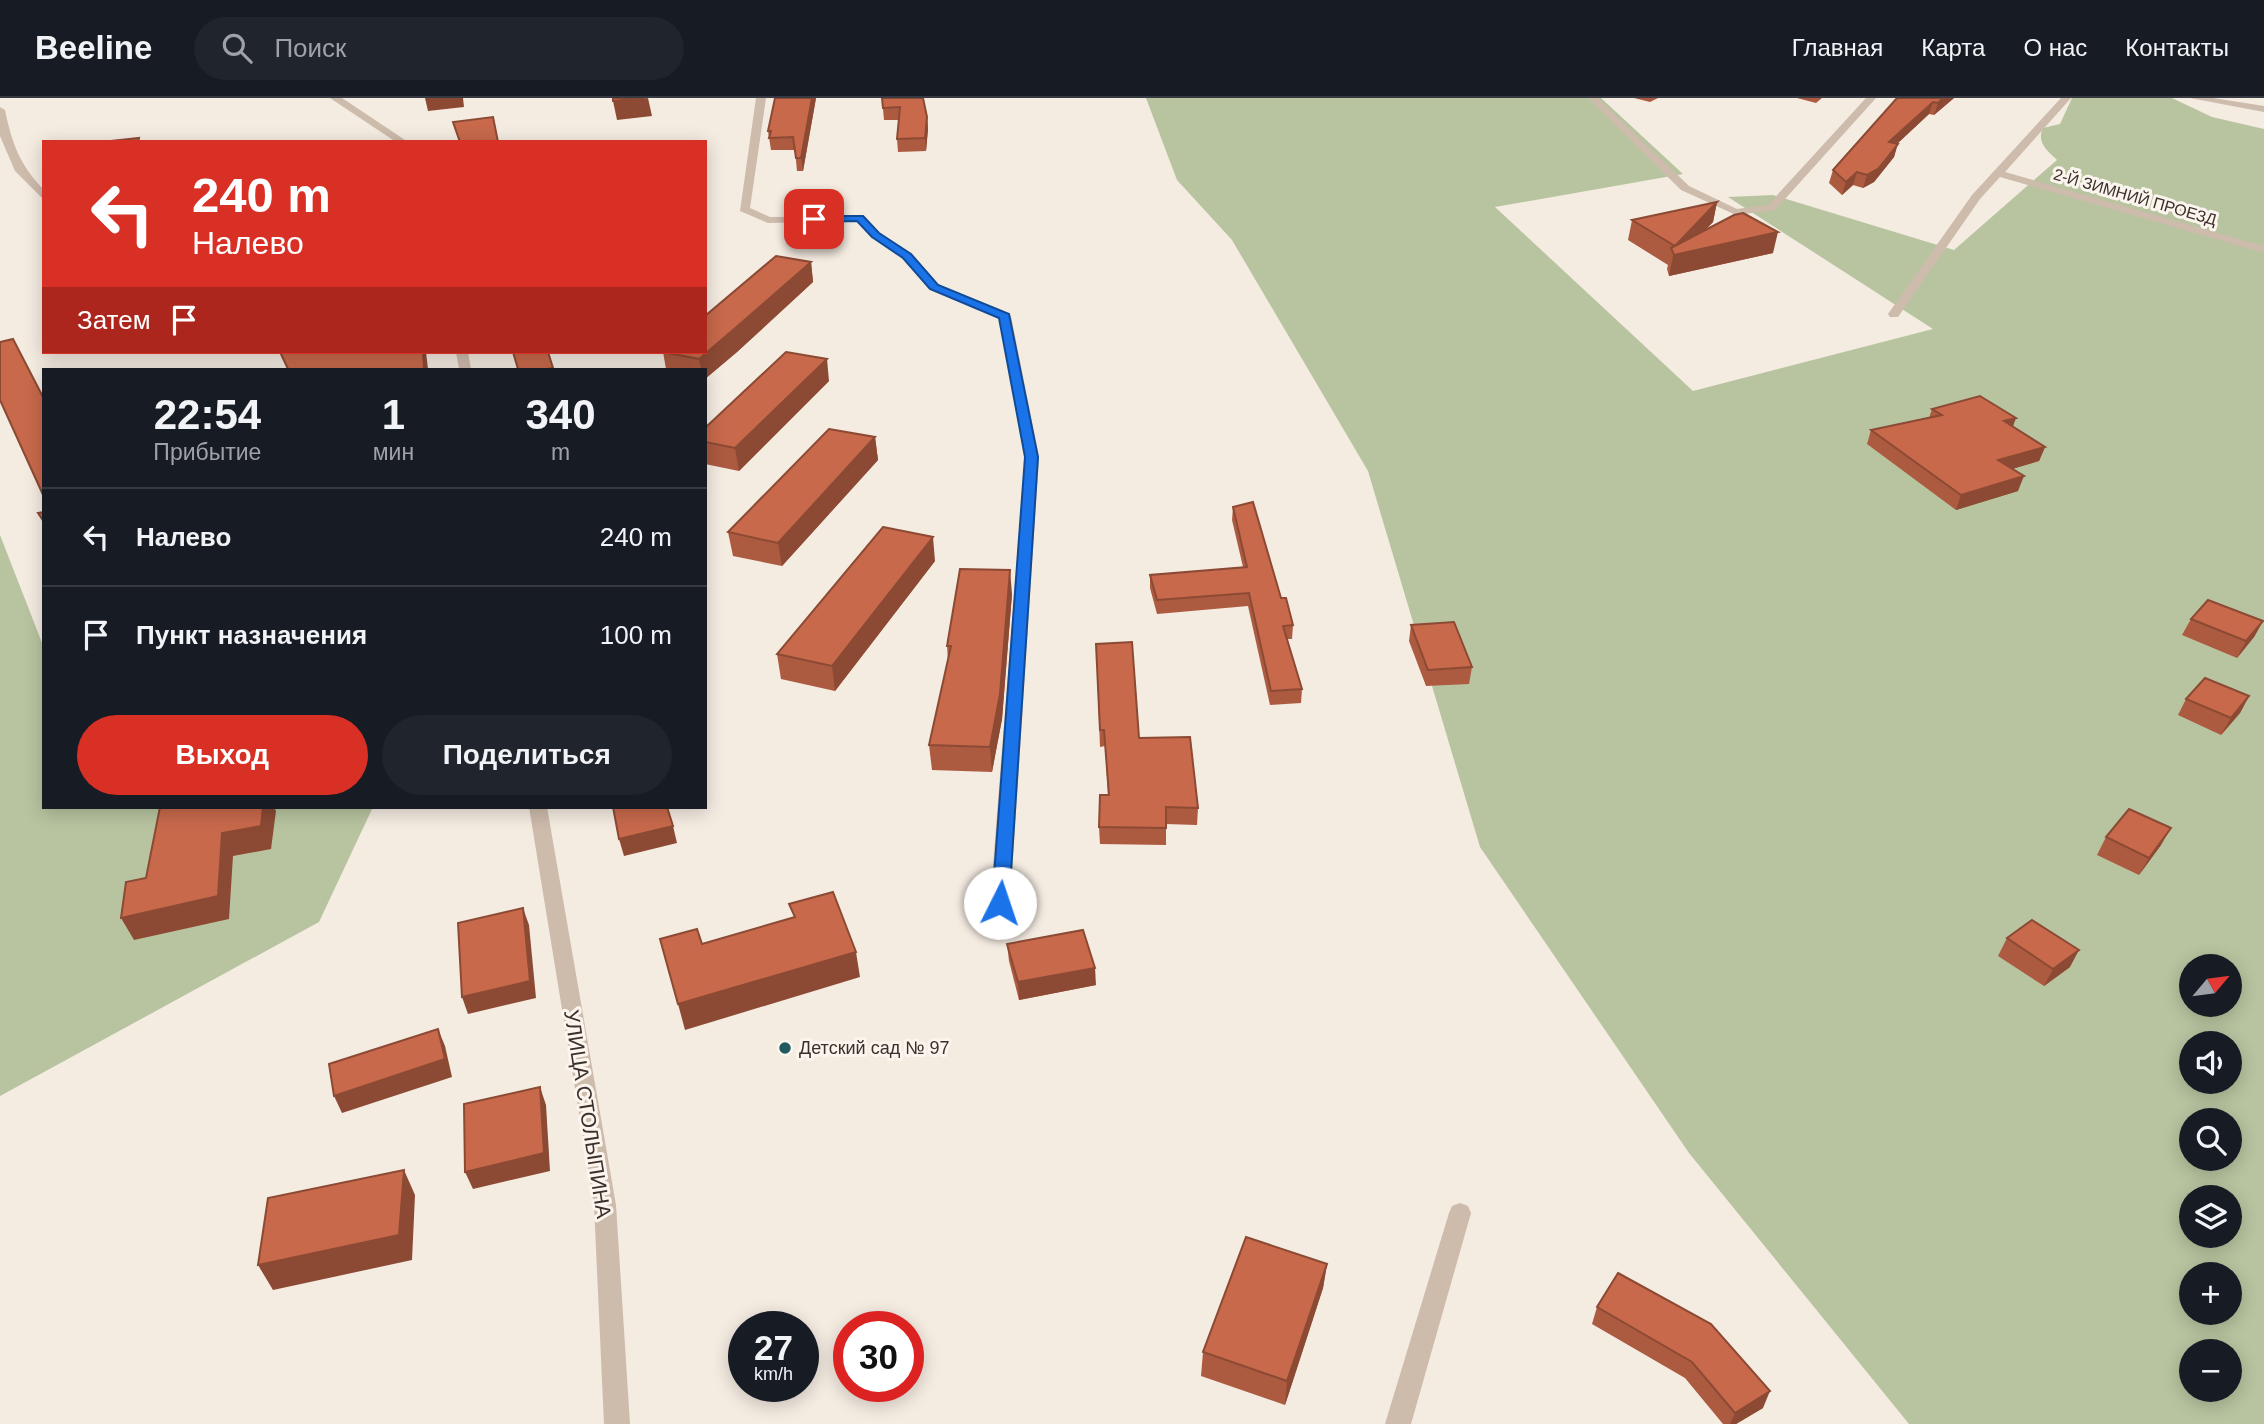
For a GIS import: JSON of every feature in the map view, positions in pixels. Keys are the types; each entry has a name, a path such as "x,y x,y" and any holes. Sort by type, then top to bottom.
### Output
{"street":[{"path":"335,98 400,140"},
{"path":"761,98 744,209 768,220 860,218 875,235 907,256 934,287 1005,316 1032,457 1000,903"},
{"path":"1593,98 1685,188 1736,212 1771,208 1871,98"},
{"path":"1894,314 1976,197 2066,98"},
{"path":"2195,98 2264,109"},
{"path":"0,110 5,136 20,171 42,195"},
{"name":"2-Й ЗИМНИЙ ПРОЕЗД","path":"1997,173 2264,250"},
{"name":"УЛИЦА СТОЛЫПИНА","path":"538,809 605,1205 617,1424"},
{"path":"1398,1424 1460,1213"}],"green space":[{"path":"1146,98 1601,98 1683,174 1495,207 1693,391 1933,329 1728,197 1773,195 1954,250 2057,160 2044,146 2041,133 2043,128 2060,124 2072,98 2172,98 2212,117 2264,129 2264,1424 1909,1424 1689,1153 1480,847 1368,471 1232,240 1177,180"},
{"path":"0,535 42,643 42,809 372,809 319,922 0,1096"}],"building":[{"path":"613,98 645,98 613,101"},
{"path":"775,98 812,98 801,158 796,158 793,137 769,138"},
{"path":"882,98 923,98 927,117 925,138 897,139 900,107 883,108"},
{"path":"1897,98 1943,98 1938,103 1933,102 1889,142 1898,144 1878,169 1867,175 1857,172 1846,182 1833,170"},
{"path":"493,117 498,140 459,140 453,122"},
{"path":"1717,202 1675,246 1632,220"},
{"path":"1743,213 1778,232 1674,255 1671,248 1734,215"},
{"path":"776,256 811,262 707,352 707,314"},
{"path":"13,339 42,395 42,493 0,400 0,342"},
{"path":"786,352 827,359 735,448 707,442 707,426"},
{"path":"281,354 423,354 424,368 288,368"},
{"path":"514,354 549,354 553,368 518,368"},
{"path":"673,354 705,354 699,359"},
{"path":"1980,396 2016,418 2004,421 2045,447 1998,460 2024,476 1961,495 1871,430 1942,415 1932,409"},
{"path":"829,429 875,437 778,543 728,532"},
{"path":"1253,502 1281,598 1286,598 1293,625 1283,626 1302,689 1271,691 1249,593 1157,600 1150,575 1247,567 1233,507"},
{"path":"883,527 933,537 832,666 777,654"},
{"path":"960,569 1010,570 1000,694 990,747 929,745 951,646 947,646"},
{"path":"2208,600 2263,621 2246,641 2191,619"},
{"path":"1454,622 1472,667 1428,670 1411,625"},
{"path":"1132,642 1139,738 1190,737 1198,808 1166,807 1166,828 1099,827 1100,795 1109,795 1104,730 1100,730 1096,644"},
{"path":"2205,678 2249,696 2231,718 2186,699"},
{"path":"160,809 263,809 261,826 222,833 218,896 121,918 126,882 146,878"},
{"path":"613,809 668,809 673,826 619,839"},
{"path":"2129,809 2171,828 2149,858 2106,837"},
{"path":"833,892 856,952 678,1004 660,939 697,929 702,944 795,917 789,904"},
{"path":"523,908 530,981 462,997 458,923"},
{"path":"2032,920 2079,950 2053,969 2007,938"},
{"path":"1083,930 1095,968 1018,982 1007,944"},
{"path":"438,1029 445,1059 334,1096 329,1064"},
{"path":"540,1087 544,1153 465,1172 464,1104"},
{"path":"404,1170 399,1235 258,1265 268,1198"},
{"path":"1246,1237 1327,1264 1287,1381 1203,1352"},
{"path":"1618,1273 1711,1324 1770,1391 1735,1413 1692,1362 1597,1307"}],"place":[{"name":"Детский сад № 97","path":"785,1048"}],"route":[{"path":"814,219 860,218 875,235 907,256 934,287 1005,316 1032,457 1000,903"}]}
